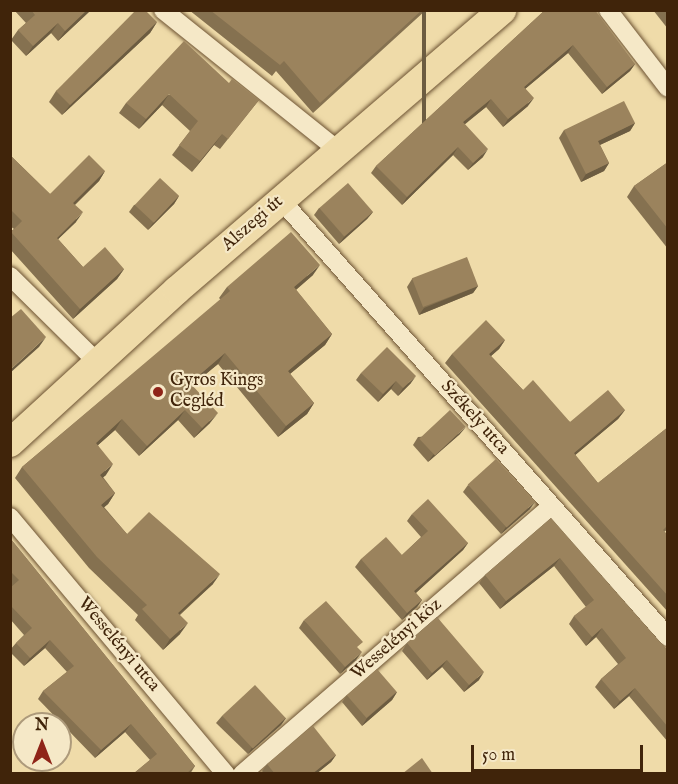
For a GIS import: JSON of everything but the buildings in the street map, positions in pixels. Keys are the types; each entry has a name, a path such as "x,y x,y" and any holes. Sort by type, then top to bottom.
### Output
{"main road":[{"name":"Alszegi út","path":"10,443 281,200 502,10"}],"street":[{"path":"163,10 338,150"},
{"path":"608,10 668,88"},
{"name":"Székely utca","path":"281,200 668,637"},
{"path":"10,276 98,363"},
{"name":"Wesselényi köz","path":"242,774 551,506"},
{"name":"Wesselényi utca","path":"10,517 226,774"}],"place":[{"name":"Gyros Kings Cegléd","path":"158,392"}]}
